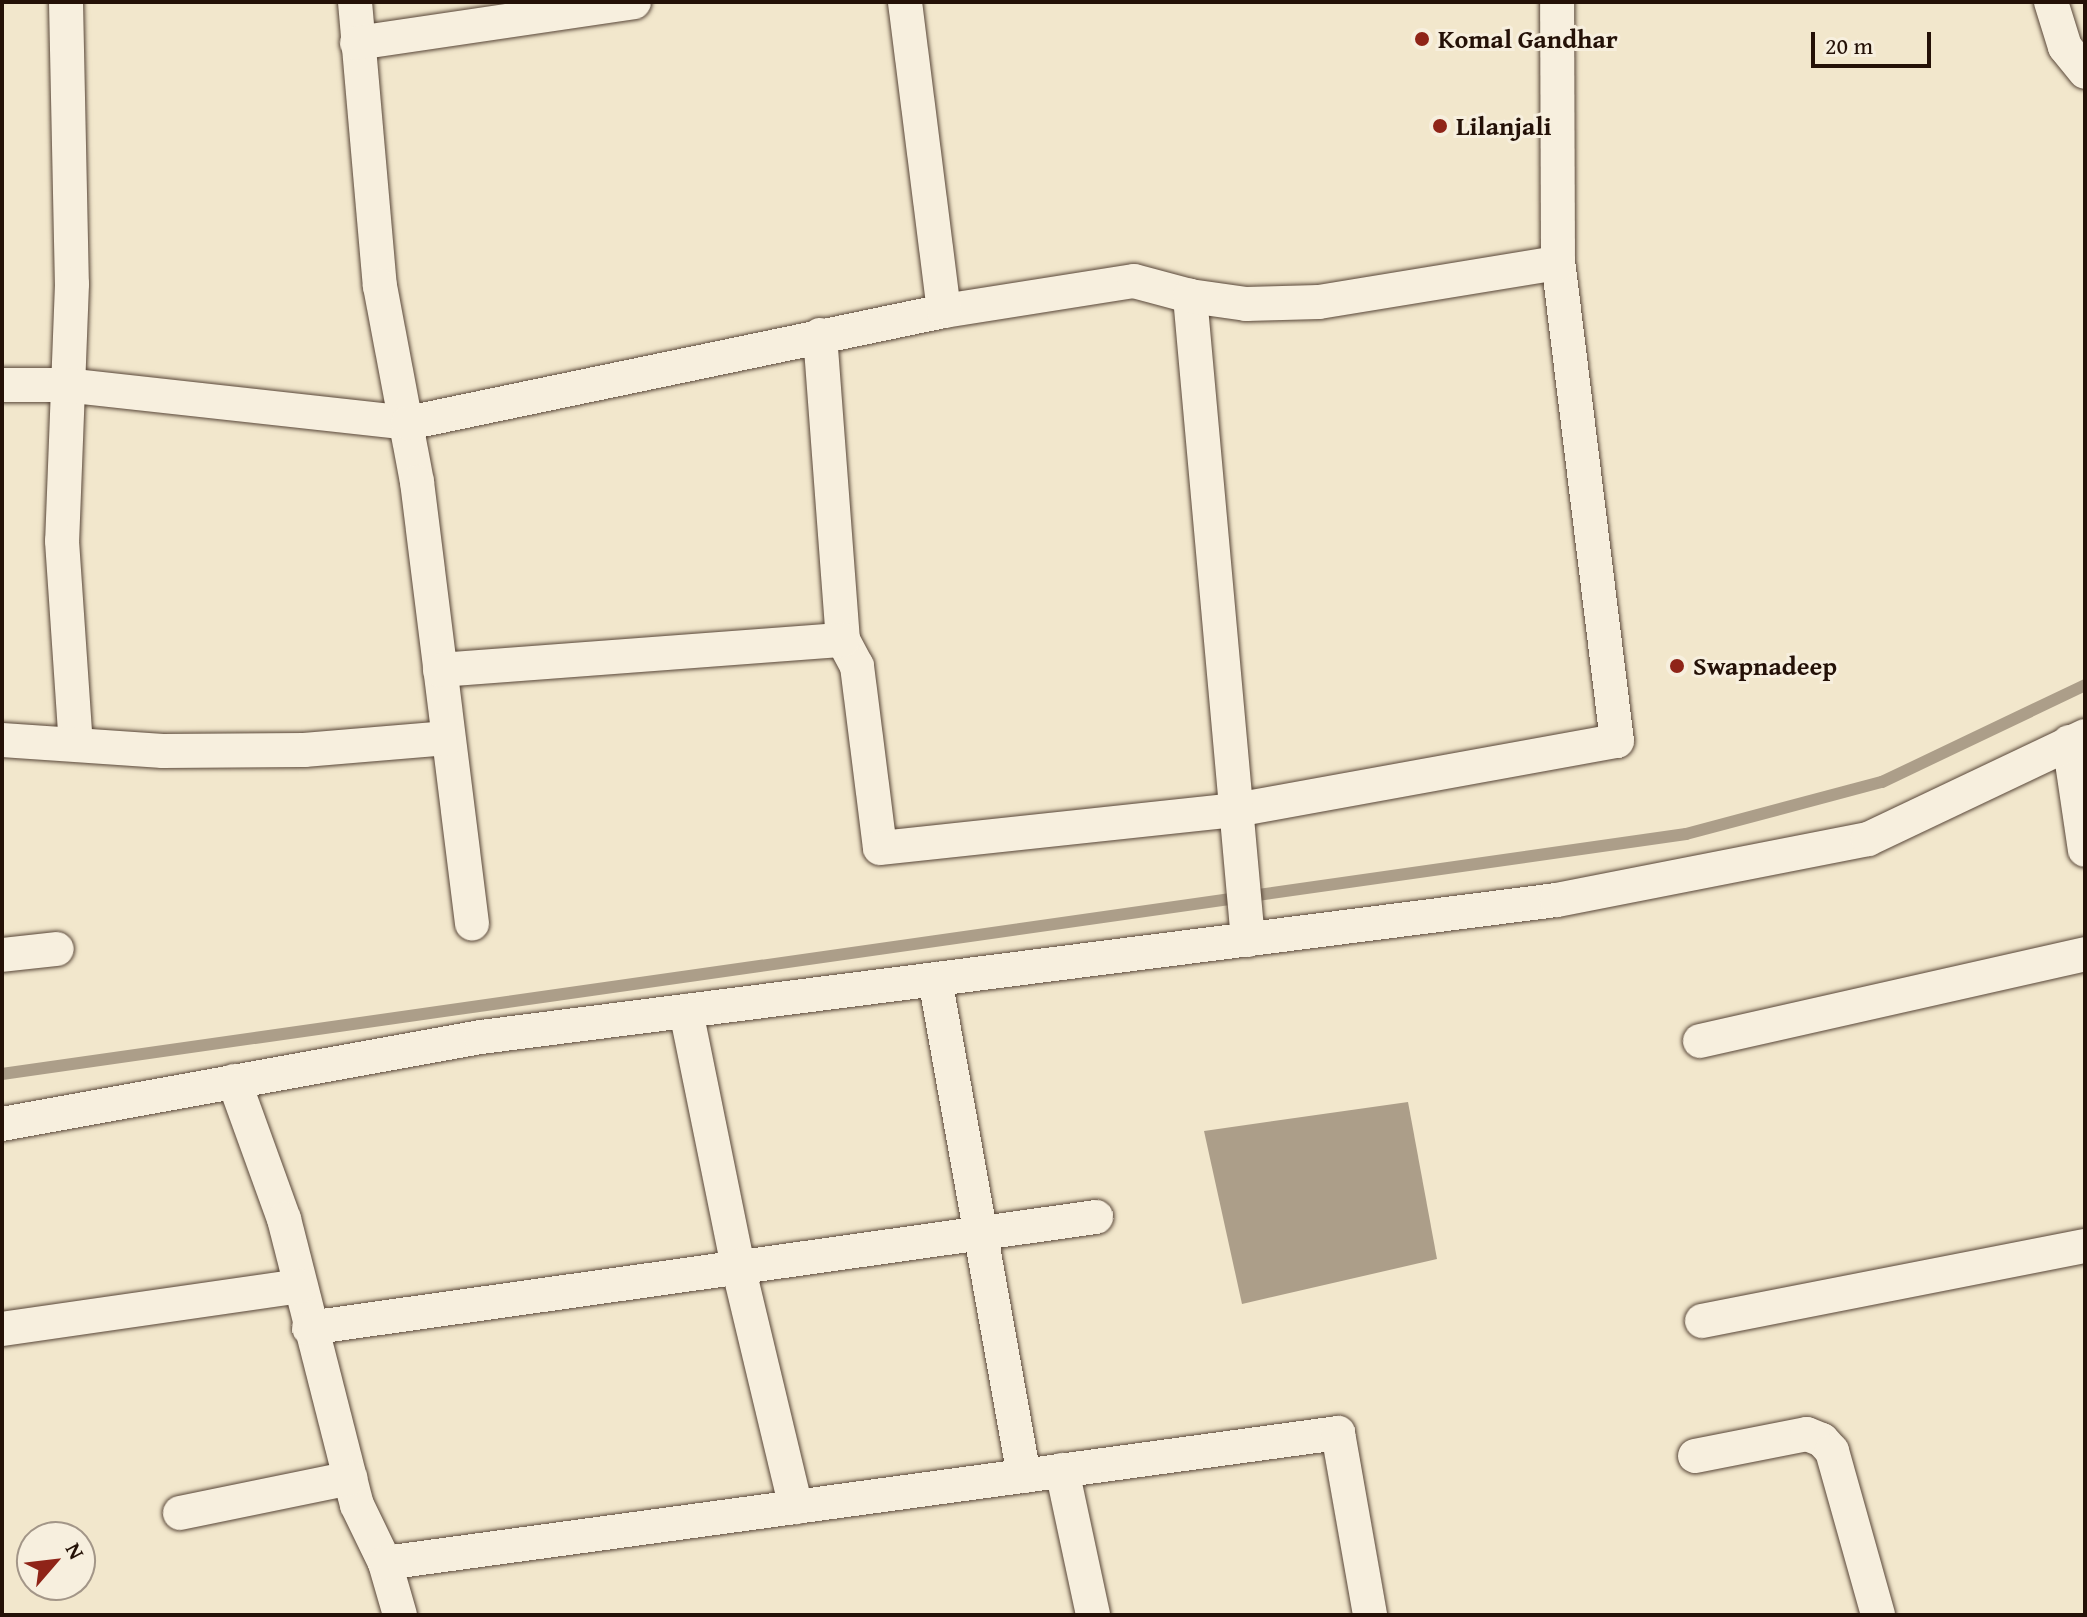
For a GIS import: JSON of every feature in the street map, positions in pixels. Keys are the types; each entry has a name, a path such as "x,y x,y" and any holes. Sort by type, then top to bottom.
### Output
{"street":[{"path":"66,2 72,284 65,385 62,541 76,744"},
{"path":"355,2 380,286 408,423 472,924"},
{"path":"357,43 634,2"},
{"path":"905,2 944,311"},
{"path":"820,335 843,640 857,666 880,848 1236,810 1617,741 1558,263 1557,2"},
{"path":"2051,2 2065,47 2085,72"},
{"path":"2,385 65,385 408,423 820,335 1080,286 1134,281 1190,296 1246,304 1319,302 1558,263"},
{"path":"1190,296 1246,928"},
{"path":"440,670 843,640"},
{"path":"2,740 163,751 304,750 448,738"},
{"path":"2,1124 481,1037 935,979 1246,928 1557,900 1868,839 2077,739 2085,850"},
{"path":"2,955 57,949"},
{"path":"1700,1041 2085,954"},
{"path":"935,979 1024,1476"},
{"path":"686,1011 738,1266 796,1507"},
{"path":"234,1081 284,1219 309,1328 350,1478 385,1563 400,1615"},
{"path":"309,1328 738,1266 981,1236 1096,1217"},
{"path":"1702,1321 2085,1246"},
{"path":"2,1329 300,1286"},
{"path":"385,1563 1338,1433 1370,1615"},
{"path":"1695,1456 1807,1434 1822,1440 1832,1451 1878,1615"},
{"path":"1062,1470 1093,1615"},
{"path":"180,1513 350,1478"}],"shaded area":[{"path":"1408,1102 1437,1259 1242,1304 1204,1131"}],"waterway":[{"path":"2,1074 1686,834 1882,782 2085,685"}],"place":[{"name":"Komal Gandhar","path":"1422,39"},
{"name":"Lilanjali","path":"1440,126"},
{"name":"Swapnadeep","path":"1677,666"}]}
